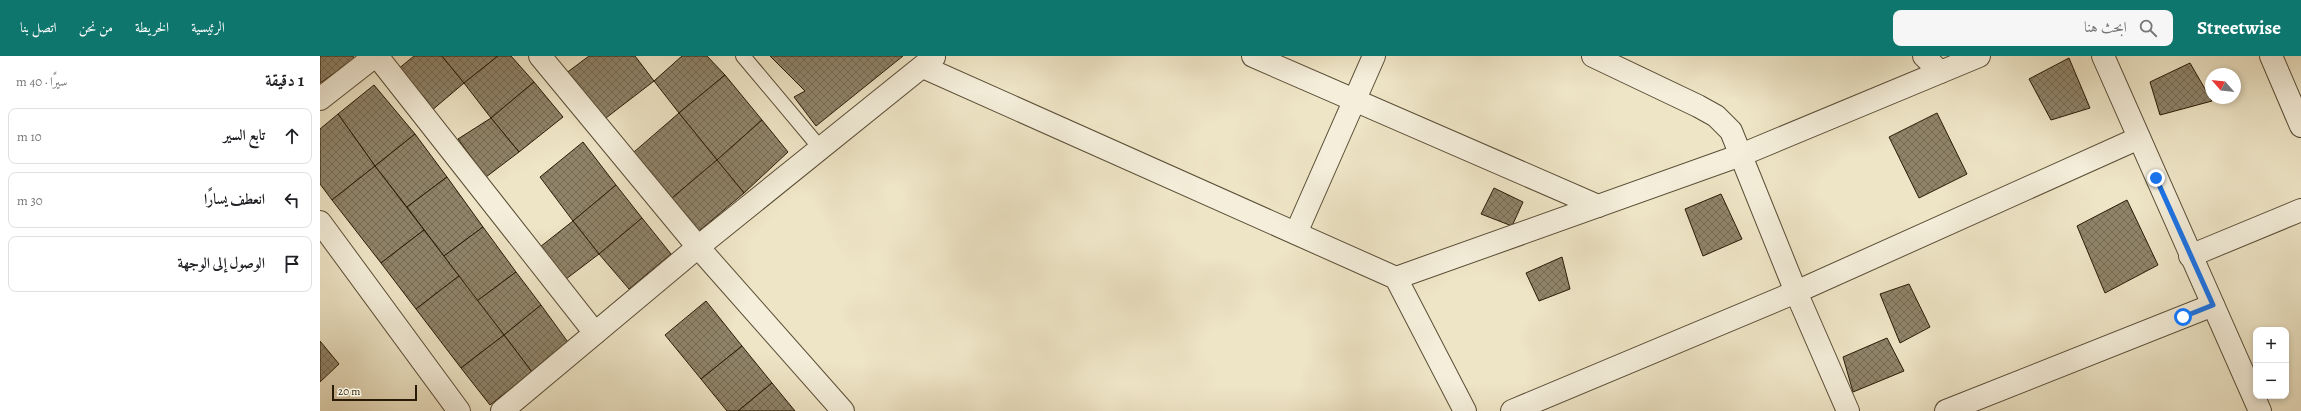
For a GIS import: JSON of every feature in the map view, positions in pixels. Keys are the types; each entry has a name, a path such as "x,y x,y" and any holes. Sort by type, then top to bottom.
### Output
{"street":[{"path":"320,99 376,56 595,333"},
{"path":"540,56 698,247 843,411"},
{"path":"1253,56 1598,206"},
{"path":"1296,233 1374,56"},
{"path":"1593,56 1716,116 1731,131 1796,292 1848,411"},
{"path":"1924,56 1940,72"},
{"path":"1396,278 1741,155 1979,56"},
{"path":"2103,56 2190,256 2260,411"},
{"path":"2271,56 2301,126"},
{"path":"502,411 698,247 929,61 1296,233 1396,278 1465,411"},
{"path":"1512,411 1796,292 2139,138"},
{"path":"2190,256 2301,210"},
{"path":"320,222 460,411"},
{"path":"1946,411 2213,305"}],"lane":[{"path":"743,56 821,149"}],"building":[{"path":"320,56 353,56 355,59 320,83"},
{"path":"414,56 442,56 464,83 431,111 397,70"},
{"path":"442,56 498,56 464,83"},
{"path":"498,56 511,56 534,82 491,118 464,83"},
{"path":"589,56 635,56 654,81 602,121 565,74"},
{"path":"682,56 707,56 725,75 679,113 654,81"},
{"path":"770,56 903,56 816,126 794,97 805,91"},
{"path":"2069,58 2090,108 2051,120 2029,79"},
{"path":"2190,63 2205,89 2205,103 2160,115 2150,82"},
{"path":"725,75 762,120 717,160 679,113"},
{"path":"534,82 563,117 519,152 491,118"},
{"path":"374,85 415,134 375,166 338,114"},
{"path":"679,113 717,160 672,198 634,152"},
{"path":"1937,113 1967,174 1919,198 1889,137"},
{"path":"338,114 375,166 332,200 320,184 320,129"},
{"path":"491,118 519,152 486,177 458,139"},
{"path":"762,120 788,152 744,193 717,160"},
{"path":"415,134 447,177 407,207 375,166"},
{"path":"583,142 616,185 573,221 540,177"},
{"path":"717,160 744,193 699,231 672,198"},
{"path":"375,166 424,230 381,263 332,200"},
{"path":"447,177 483,227 444,256 407,207"},
{"path":"616,185 642,218 599,254 573,221"},
{"path":"1494,188 1523,202 1512,226 1481,214"},
{"path":"1721,194 1742,239 1703,256 1685,209"},
{"path":"2127,200 2158,265 2105,293 2077,226"},
{"path":"642,218 671,254 629,289 599,254"},
{"path":"573,221 599,254 566,279 540,247"},
{"path":"483,227 516,272 477,301 444,256"},
{"path":"424,230 459,276 416,309 381,263"},
{"path":"1562,257 1570,289 1539,301 1526,273"},
{"path":"516,272 541,305 504,335 477,301"},
{"path":"459,276 504,335 461,368 416,309"},
{"path":"1909,284 1930,327 1900,343 1880,294"},
{"path":"706,301 742,346 701,379 665,335"},
{"path":"541,305 570,345 532,372 504,335"},
{"path":"504,335 532,372 490,405 461,368"},
{"path":"1887,338 1904,371 1853,392 1843,357"},
{"path":"320,341 339,364 320,382"},
{"path":"742,346 772,383 738,411 727,411 701,379"},
{"path":"772,383 795,411 738,411"}],"route":[{"path":"2156,178 2213,305 2183,317"}]}
